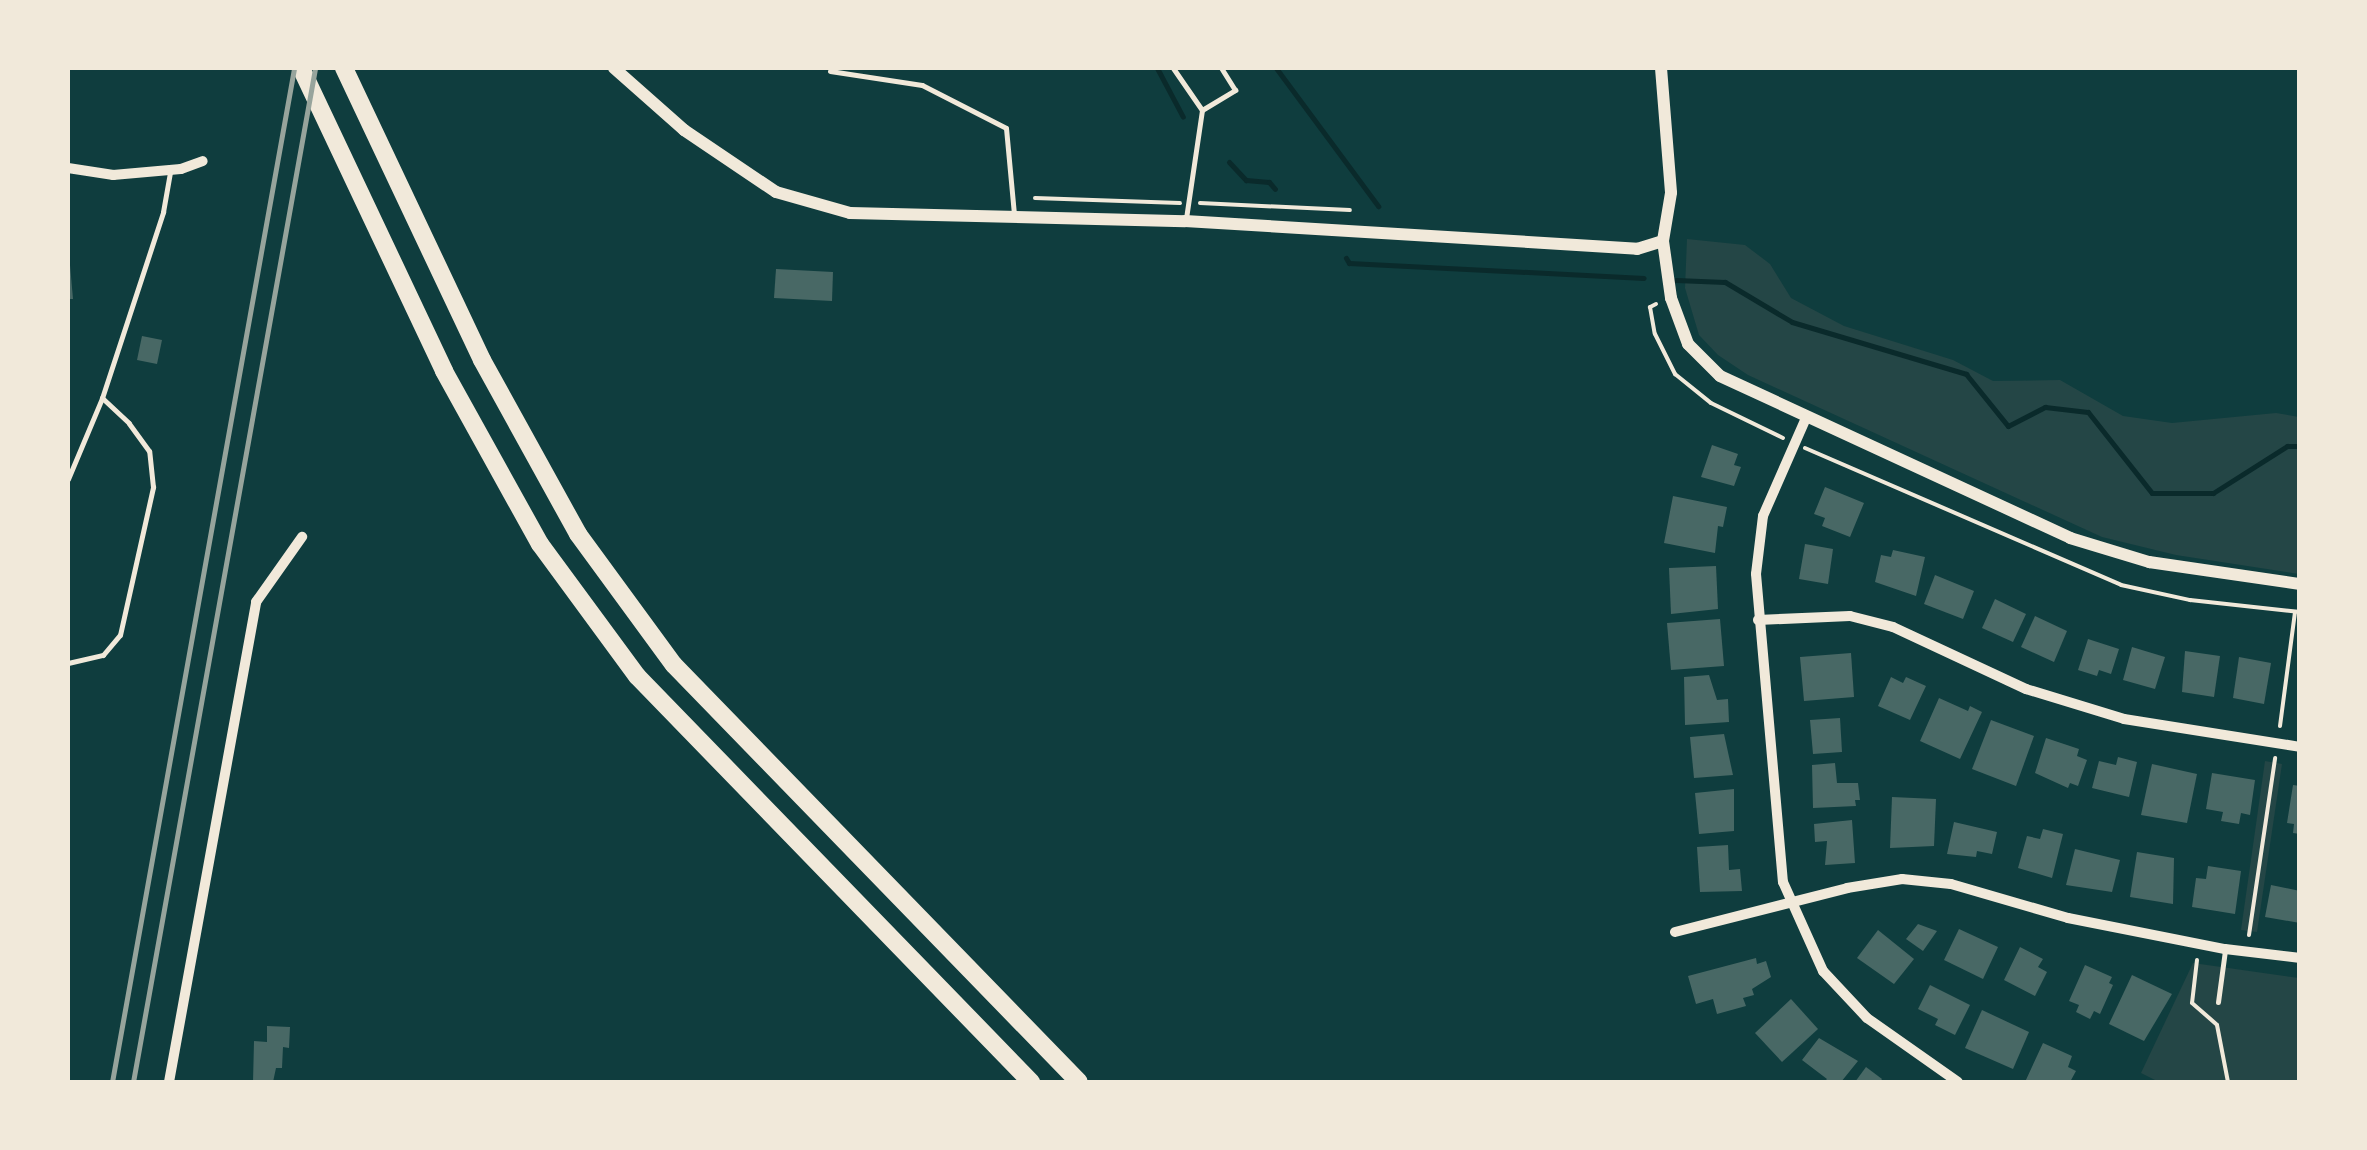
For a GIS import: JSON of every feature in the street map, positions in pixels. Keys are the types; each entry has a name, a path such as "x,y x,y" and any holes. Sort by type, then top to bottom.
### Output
{"highway":[{"path":"301,68 444,371 540,544 637,676 1031,1082"},
{"path":"344,68 482,360 578,534 674,665 1080,1082"}],"street":[{"path":"614,68 684,130 776,192 850,213 1185,221 1637,249 1663,240"},
{"path":"1661,68 1670,193 1663,240 1671,298 1698,359 1720,376 1806,418 2070,538 2148,562 2300,584"},
{"path":"68,168 112,175 171,170 203,160"},
{"path":"1806,418 1762,516 1756,574 1782,882 1823,971 1866,1018 1958,1082"},
{"path":"169,1082 256,602 302,537"},
{"path":"1758,620 1819,616 1864,620 1893,627 2026,689 2124,719 2300,747"},
{"path":"1675,932 1902,879 1951,884 2068,918 2226,949 2300,958"}],"lane":[{"path":"1174,68 1202,110 1185,221"},
{"path":"1202,110 1235,90 1221,68"},
{"path":"830,71 922,85 1006,128 1014,217"},
{"path":"68,479 102,398 163,212 171,170"},
{"path":"68,664 103,656 120,634 153,486 149,451 129,423 102,398"},
{"path":"2218,1002 2226,949"}],"path":[{"path":"2280,726 2295,612"},
{"path":"2249,934 2275,758"},
{"path":"2197,960 2192,1003 2217,1026 2228,1082"}],"shaded area":[{"path":"1687,239 1745,245 1770,264 1791,298 1844,326 1953,360 1993,381 2060,380 2123,416 2172,423 2276,413 2299,417 2299,574 2176,555 2102,537 1748,375 1718,355 1699,335 1685,288"},
{"path":"2265,761 2282,764 2257,932 2241,930"},
{"path":"2193,963 2299,978 2299,1082 2159,1082 2141,1073"}],"building":[{"path":"70,265 73,299 68,299"},
{"path":"776,269 833,272 832,301 774,298"},
{"path":"142,336 162,340 157,364 137,360"},
{"path":"1712,445 1738,454 1734,465 1741,467 1734,486 1701,477"},
{"path":"1825,487 1864,503 1850,537 1822,526 1825,518 1814,514"},
{"path":"1673,496 1727,507 1723,527 1718,526 1715,553 1664,543"},
{"path":"1805,544 1833,549 1828,584 1799,579"},
{"path":"1893,550 1925,557 1916,596 1875,582 1881,555 1891,557"},
{"path":"1716,566 1718,609 1671,614 1669,568"},
{"path":"1935,575 1974,591 1963,619 1924,604"},
{"path":"1995,599 2026,614 2013,642 1982,628"},
{"path":"2035,616 2067,631 2054,662 2021,647"},
{"path":"1720,619 1724,666 1671,670 1667,623"},
{"path":"2088,639 2119,649 2111,674 2099,670 2097,676 2078,670"},
{"path":"2132,647 2165,657 2155,689 2123,680"},
{"path":"2185,651 2220,656 2214,697 2182,692"},
{"path":"1851,653 1854,697 1804,701 1800,657"},
{"path":"2239,657 2271,663 2264,704 2233,698"},
{"path":"1709,675 1717,700 1728,699 1729,722 1685,725 1684,677"},
{"path":"1891,677 1903,683 1906,677 1926,686 1910,720 1878,706"},
{"path":"1939,698 1968,711 1970,706 1982,712 1960,759 1920,741"},
{"path":"1840,718 1842,752 1813,754 1810,720"},
{"path":"1991,720 2034,736 2016,786 1972,769"},
{"path":"1724,734 1733,775 1694,778 1690,737"},
{"path":"2046,738 2079,749 2077,756 2087,760 2078,786 2070,783 2068,788 2035,773"},
{"path":"2118,757 2137,762 2129,797 2092,788 2099,761 2116,765"},
{"path":"1835,763 1837,783 1858,783 1860,800 1855,800 1856,806 1813,808 1812,765"},
{"path":"2152,764 2197,774 2187,823 2141,815"},
{"path":"2212,773 2255,780 2250,815 2241,813 2239,824 2221,821 2223,812 2206,809"},
{"path":"2293,785 2300,786 2300,834 2293,833 2294,824 2287,823"},
{"path":"1734,789 1734,831 1699,834 1695,793"},
{"path":"1892,797 1936,799 1934,846 1890,848"},
{"path":"1852,820 1855,863 1825,865 1827,841 1815,842 1814,824"},
{"path":"1954,822 1997,832 1992,854 1947,854"},
{"path":"2043,829 2063,834 2052,878 2018,868 2027,836 2040,839"},
{"path":"1728,845 1729,870 1740,869 1742,891 1700,892 1697,847"},
{"path":"2075,849 2120,860 2112,892 2066,885"},
{"path":"2137,852 2174,858 2173,904 2130,897"},
{"path":"2208,866 2241,871 2235,914 2192,907 2196,878 2206,879"},
{"path":"2271,885 2300,891 2300,923 2265,917"},
{"path":"1918,924 1937,931 1923,951 1906,939"},
{"path":"1959,929 1998,947 1983,979 1944,960"},
{"path":"1878,930 1914,959 1894,984 1857,958"},
{"path":"2020,947 2043,959 2038,967 2047,972 2035,996 2004,980"},
{"path":"1756,958 1757,964 1766,961 1771,977 1752,989 1754,995 1743,998 1746,1006 1717,1014 1713,999 1696,1004 1688,976"},
{"path":"2085,965 2112,977 2109,983 2113,985 2100,1014 2094,1011 2090,1019 2076,1012 2079,1005 2069,1001"},
{"path":"2132,975 2172,994 2144,1041 2109,1024"},
{"path":"1930,985 1970,1005 1955,1035 1935,1025 1938,1019 1918,1009"},
{"path":"1791,999 1818,1029 1782,1062 1755,1033"},
{"path":"1982,1010 2029,1032 2013,1069 1965,1048"},
{"path":"267,1026 290,1027 289,1048 283,1047 282,1068 276,1068 273,1082 253,1082 254,1041 267,1042"},
{"path":"1819,1038 1858,1061 1841,1082 1824,1082 1827,1079 1802,1060"},
{"path":"2043,1043 2072,1056 2068,1067 2076,1071 2070,1082 2025,1082"},
{"path":"1866,1067 1882,1079 1880,1082 1855,1082"}],"waterway":[{"path":"1157,68 1183,117"},
{"path":"1276,68 1378,206"},
{"path":"1229,162 1246,180 1269,182 1275,189"},
{"path":"1346,258 1349,263 1644,278"},
{"path":"1676,280 1725,282 1792,322 1966,374 2008,426 2045,407 2088,412 2152,493 2213,493 2287,446 2300,446"}],"railway":[{"path":"112,1082 294,68"},
{"path":"133,1082 315,68"}]}
